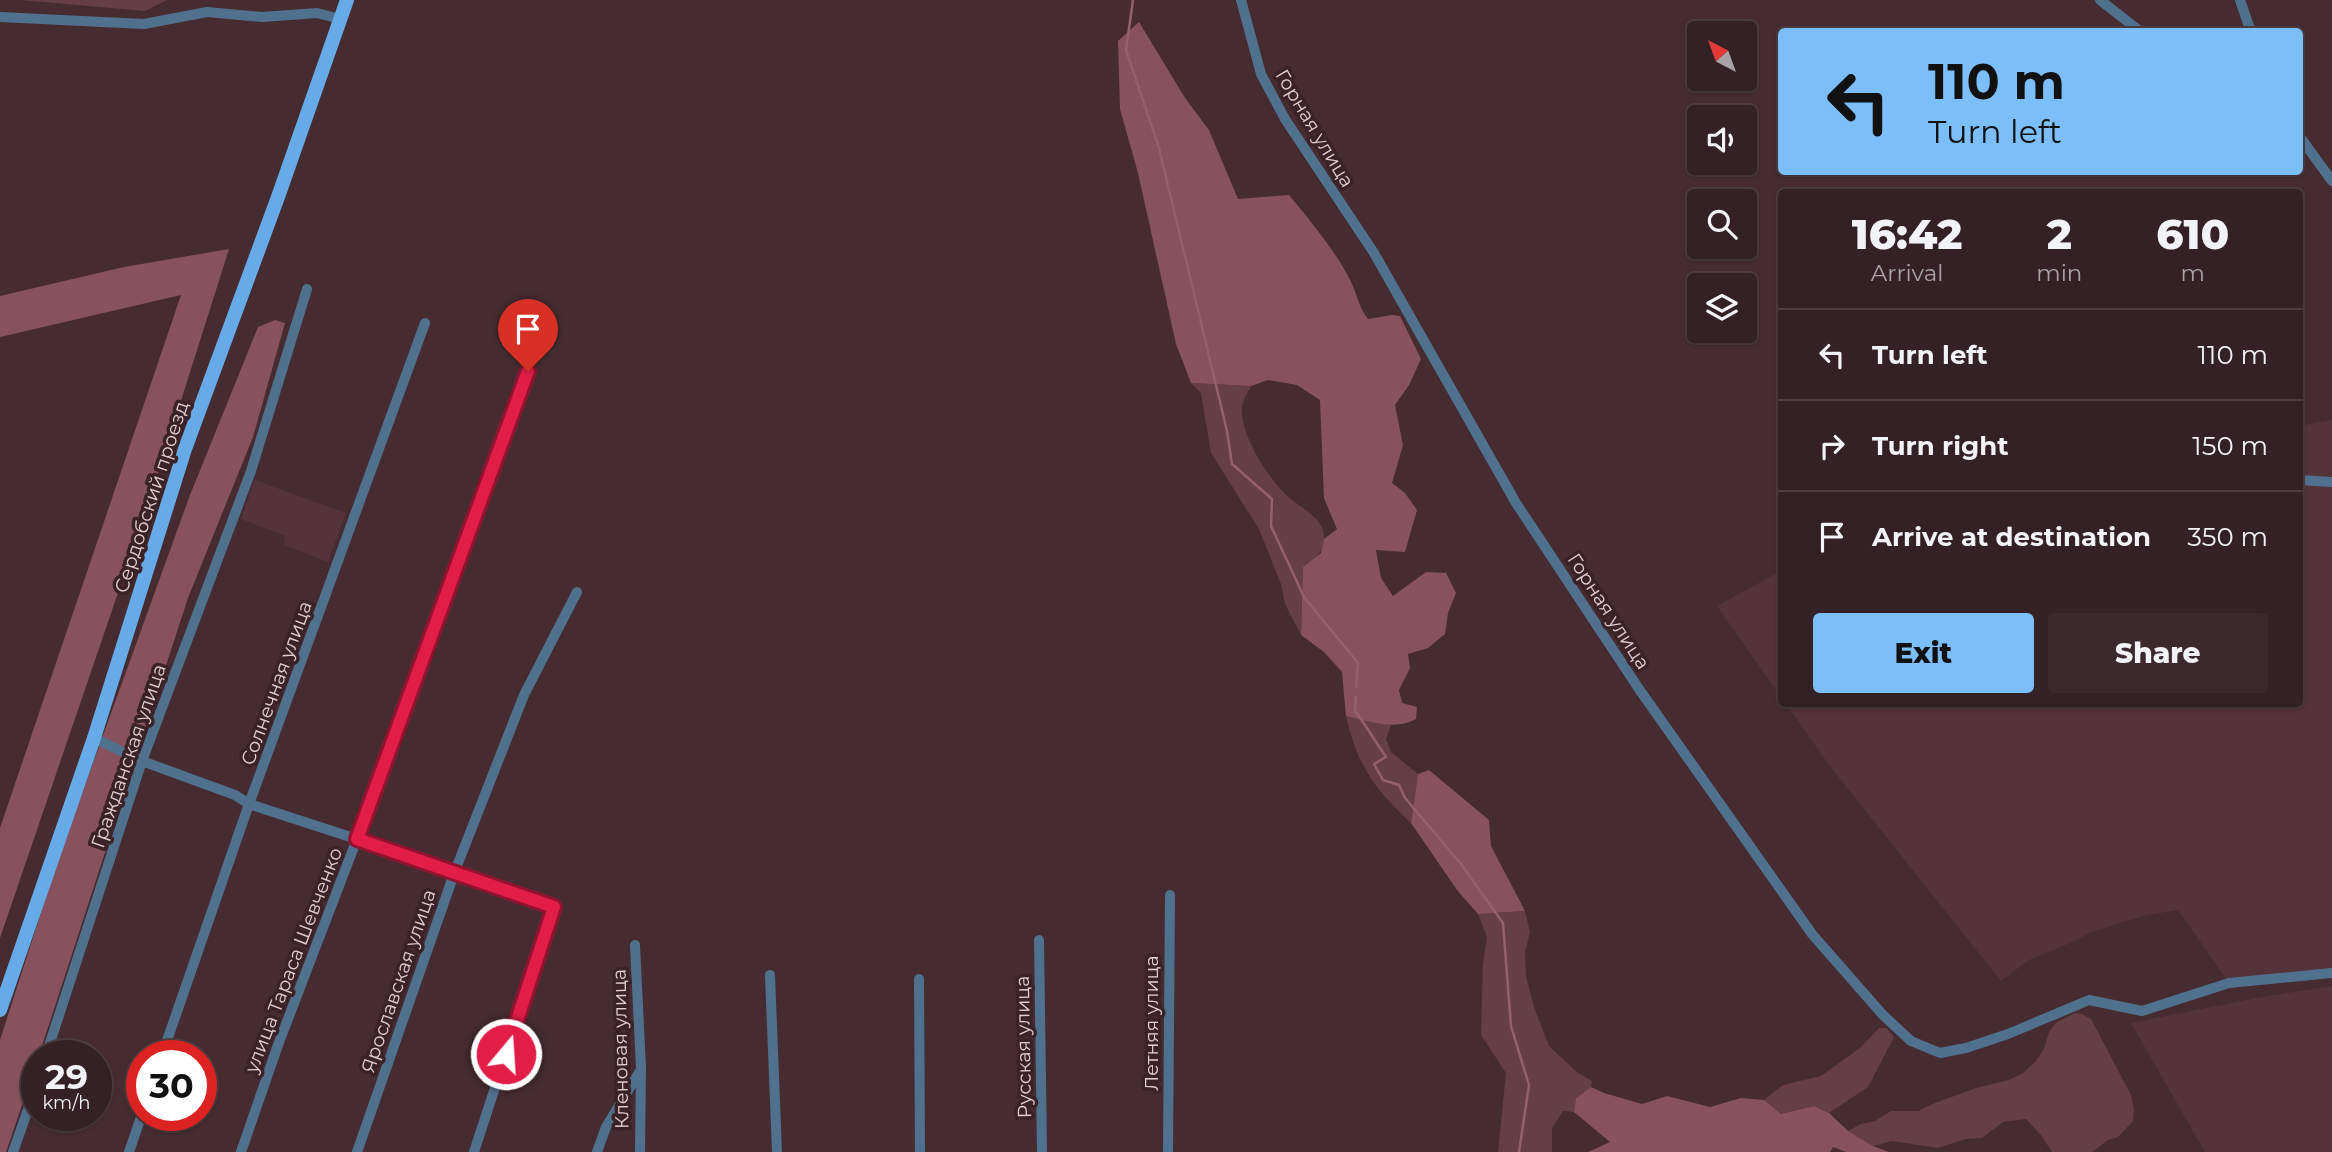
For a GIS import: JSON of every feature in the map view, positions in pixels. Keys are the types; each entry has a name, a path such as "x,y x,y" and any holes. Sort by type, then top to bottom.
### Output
{"main road":[{"name":"Сердобский проезд","path":"0,1010 94,738 185,449 278,197 346,0"}],"street":[{"name":"Горная улица","path":"1241,0 1261,74 1285,119 1374,253 1516,503 1639,689 1812,934 1883,1014 1911,1041 1940,1053 1966,1048 2008,1034 2089,1000 2142,1012 2229,983 2332,972"},
{"path":"2100,0 2136,28"},
{"path":"2240,0 2250,28"},
{"path":"0,17 144,24 207,12 262,17 317,13 340,19"},
{"path":"2303,140 2332,180"},
{"name":"Гражданская улица","path":"51,1040 142,761 251,471 307,289"},
{"name":"Солнечная улица","path":"167,1040 249,804 425,323"},
{"name":"улица Тараса Шевченко","path":"242,1152 278,1045 357,839 536,346"},
{"path":"2303,480 2332,482"},
{"name":"Ярославская улица","path":"357,1152 455,871 524,695 577,592"},
{"path":"94,738 142,761 235,795 249,804 455,871 554,907 474,1152"},
{"name":"Летняя улица","path":"1168,1152 1170,895"},
{"name":"Русская улица","path":"1039,940 1042,1152"},
{"name":"Кленовая улица","path":"635,945 641,1068 640,1152"},
{"path":"770,975 777,1152"},
{"path":"919,979 920,1152"},
{"path":"597,1152 606,1126 641,1068"},
{"path":"13,1152 21,1129"},
{"path":"129,1152 136,1131"}],"shaded area":[{"path":"20,0 167,0 145,11"},
{"path":"1139,22 1185,98 1209,130 1238,199 1289,195 1338,259 1368,319 1400,316 1421,359 1409,385 1395,405 1403,445 1392,483 1405,493 1417,510 1405,552 1376,550 1381,578 1393,596 1426,572 1446,573 1456,593 1448,613 1445,634 1428,648 1408,654 1410,668 1399,690 1402,703 1417,707 1416,719 1408,723 1381,724 1346,716 1342,672 1324,652 1301,635 1303,567 1321,553 1324,539 1337,529 1324,498 1320,400 1297,385 1268,380 1251,386 1191,383 1176,344 1138,173 1120,109 1118,41"},
{"path":"229,249 148,505 0,938 0,828 181,295 0,337 0,296 124,267"},
{"path":"275,320 285,323 253,437 188,598 44,1040 21,1040 21,1108 6,1152 0,1152 0,1040 59,857 190,495 258,327"},
{"path":"1191,383 1251,386 1244,399 1242,417 1258,457 1283,491 1321,526 1324,539 1322,548 1303,567 1301,635 1285,604 1281,584 1259,529 1211,453 1201,393"},
{"path":"2332,420 2332,973 2229,983 2178,910 2143,916 2089,933 2029,960 2001,981 1829,765 1788,707 2303,707 2303,425"},
{"path":"255,480 346,513 328,562 284,545 285,536 241,519"},
{"path":"1778,573 1778,693 1717,606"},
{"path":"1346,716 1391,725 1386,739 1391,752 1418,774 1411,823 1369,776 1356,749"},
{"path":"1429,770 1489,820 1491,846 1525,911 1478,914 1457,890 1411,823 1418,774"},
{"path":"1525,911 1530,932 1525,952 1526,976 1549,1046 1578,1073 1592,1081 1591,1087 1576,1098 1574,1112 1563,1111 1552,1128 1552,1152 1498,1152 1506,1073 1481,1035 1483,964 1487,937 1478,914"},
{"path":"2332,986 2332,1152 2205,1152 2131,1023"},
{"path":"2075,1013 2091,1019 2131,1095 2134,1109 2133,1121 2118,1137 2108,1140 2092,1152 2052,1152 2026,1119 2003,1122 1982,1138 1966,1139 1938,1148 1892,1141 1873,1146 1848,1131 1875,1121 1891,1111 1918,1111 2023,1073 2044,1049 2049,1032 2056,1023"},
{"path":"1879,1028 1886,1028 1894,1037 1868,1087 1829,1113 1814,1106 1781,1114 1764,1100 1783,1085 1821,1076 1860,1048"},
{"path":"1591,1087 1642,1104 1667,1096 1710,1107 1741,1098 1764,1100 1781,1114 1814,1106 1829,1113 1848,1131 1889,1152 1846,1152 1833,1147 1830,1152 1588,1152 1610,1142 1574,1112 1576,1098"}],"waterway":[{"path":"1133,0 1126,50 1159,148 1227,431 1232,464 1272,499 1271,526 1304,597 1358,663 1356,687"},
{"path":"1356,697 1355,710 1386,757 1374,764 1383,780 1399,785 1405,798 1461,864 1503,923 1511,1026 1529,1085 1519,1152"}],"route":[{"path":"506,1054 554,907 357,839 528,371"}]}
